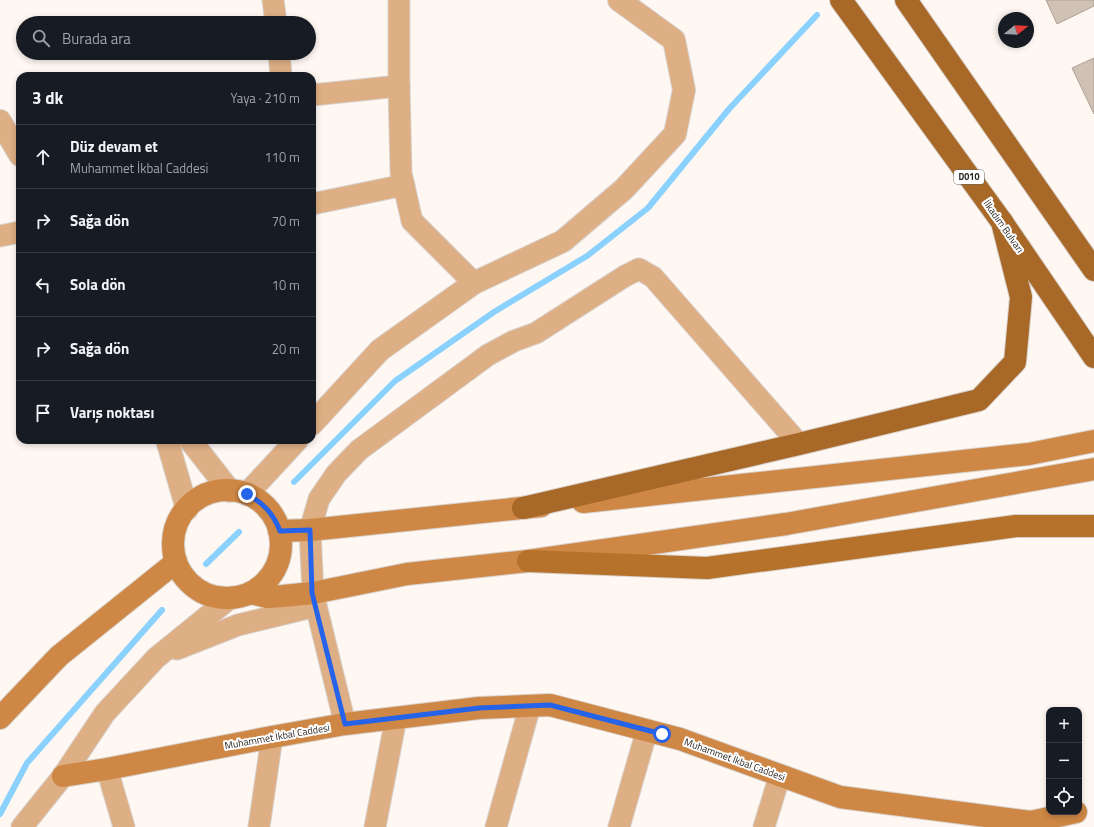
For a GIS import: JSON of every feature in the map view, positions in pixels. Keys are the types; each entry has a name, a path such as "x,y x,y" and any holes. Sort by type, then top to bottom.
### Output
{"highway":[{"name":"İlkadım Bulvarı","path":"841,0 1002,222 1094,357"},
{"path":"906,0 1094,270"},
{"path":"1052,208 1094,242"},
{"path":"522,508 799,444 979,400 1015,362 1021,298 1002,222"}],"main road":[{"path":"280,531 310,530 1029,454 1085,443"},
{"path":"251,593 267,597 284,596 314,600 407,574 528,561 786,524 1091,470"},
{"path":"214,492 238,492 260,502 271,512 280,531 281,549 276,567 266,582 251,593 241,597 216,597 203,593 192,585 183,574 176,562 174,548 175,534 179,520 187,509 199,498 214,492"},
{"path":"528,561 707,568 1016,526 1094,526"},
{"path":"0,718 59,656 176,562"},
{"name":"Muhammet İkbal Caddesi","path":"63,776 107,769 272,736 345,724 479,708 550,705 680,739 840,797 1031,824 1066,815"},
{"name":"Muhammet İkbal Caddesi","path":"1082,811 1094,808"}],"street":[{"path":"273,0 275,16"},
{"path":"399,0 401,173 412,221 474,283"},
{"path":"316,420 380,350 474,283 563,241 624,189 675,134 684,90 674,40 619,0"},
{"path":"280,60 281,72"},
{"path":"316,95 399,86"},
{"path":"0,121 16,145"},
{"path":"316,203 404,185"},
{"path":"0,236 16,233"},
{"path":"345,724 314,600 310,530 319,499 336,474 360,450 488,355 514,340 536,333 625,276 639,269 653,276 799,444"},
{"path":"168,444 187,509"},
{"path":"194,444 238,492 292,444"},
{"path":"22,827 63,776 105,713 156,658 230,598"},
{"path":"156,658 238,625 314,600"},
{"path":"496,827 530,706"},
{"path":"375,827 396,718"},
{"path":"619,827 647,730"},
{"path":"259,827 272,736"},
{"path":"107,769 124,827"},
{"path":"764,827 780,775"}],"building":[{"path":"1046,0 1094,0 1094,6 1057,24"},
{"path":"1094,58 1094,114 1072,68"}],"waterway":[{"path":"294,482 395,381 494,312 587,256 648,208 729,109 817,15"},
{"path":"206,564 239,532"},
{"path":"0,814 27,763 162,610"}],"route":[{"path":"247,494 264,505 271,512 280,531 310,530 312,593 345,724 479,708 550,705 662,734"}]}
